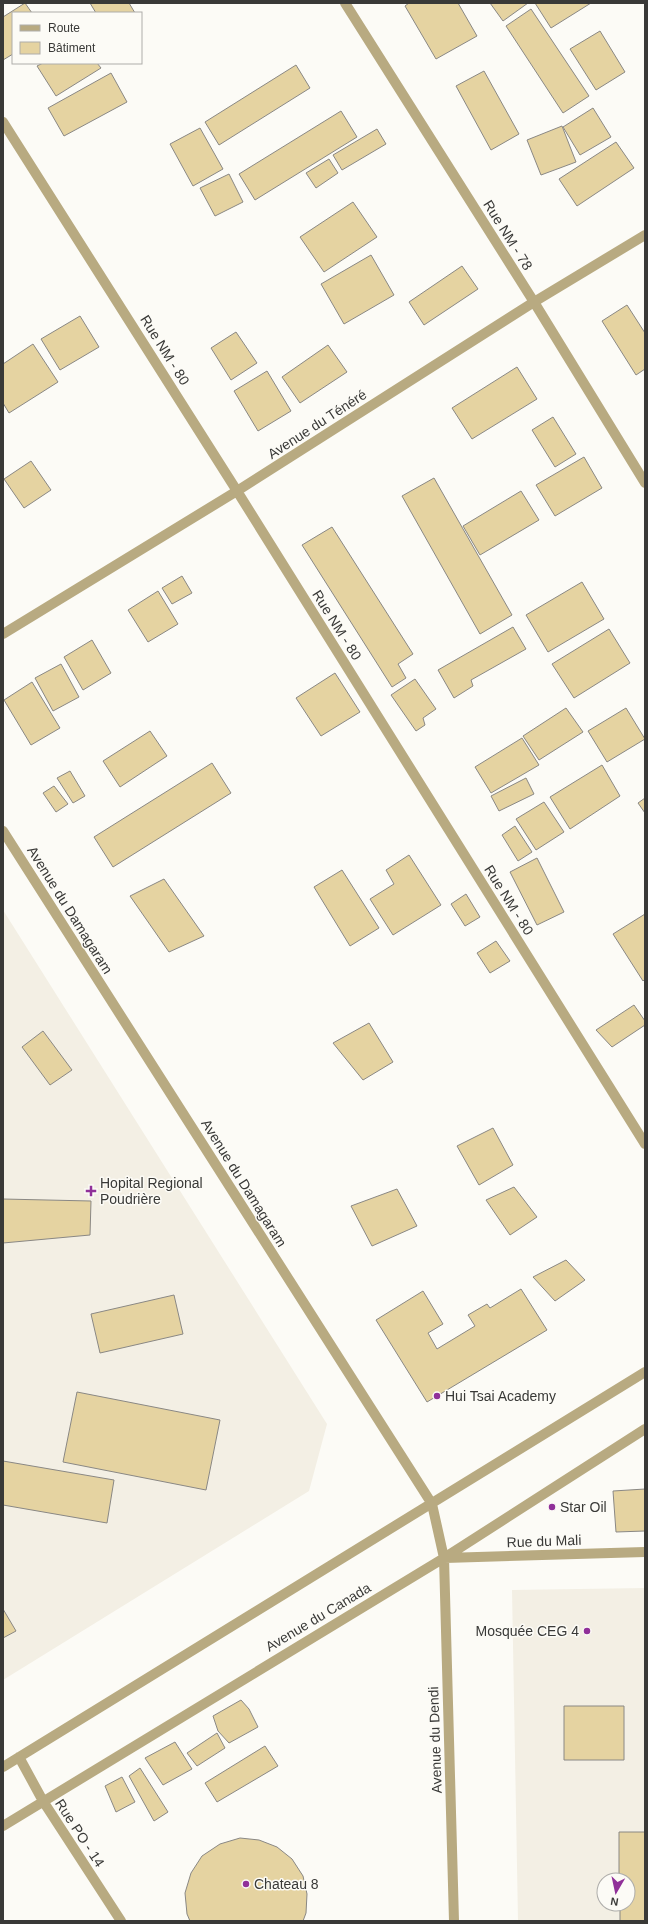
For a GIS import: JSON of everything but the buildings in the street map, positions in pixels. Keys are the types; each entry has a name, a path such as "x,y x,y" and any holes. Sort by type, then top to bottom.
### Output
{"street":[{"name":"Rue NM - 78","path":"345,3 534,302 645,483"},
{"name":"Rue NM - 80","path":"3,122 238,491 645,1144"},
{"name":"Avenue du Ténéré","path":"3,634 238,491 534,302 645,235"},
{"name":"Avenue du Damagaram","path":"3,830 432,1504 444,1558"},
{"path":"3,1767 645,1372"},
{"name":"Avenue du Canada","path":"3,1826 444,1558 645,1429"},
{"name":"Rue du Mali","path":"444,1558 645,1552"},
{"name":"Avenue du Dendi","path":"444,1558 454,1921"},
{"name":"Rue PO - 14","path":"19,1757 43,1802 120,1921"}],"shaded area":[{"name":"Hopital Regional Poudrière","path":"3,910 327,1424 309,1491 3,1680"},
{"path":"645,1588 645,1921 518,1921 512,1590"}],"place":[{"name":"Hopital Regional Poudrière","path":"91,1191"},
{"name":"Hui Tsai Academy","path":"437,1396"},
{"name":"Star Oil","path":"552,1507"},
{"name":"Mosquée CEG 4","path":"587,1631"},
{"name":"Chateau 8","path":"246,1884"}]}
